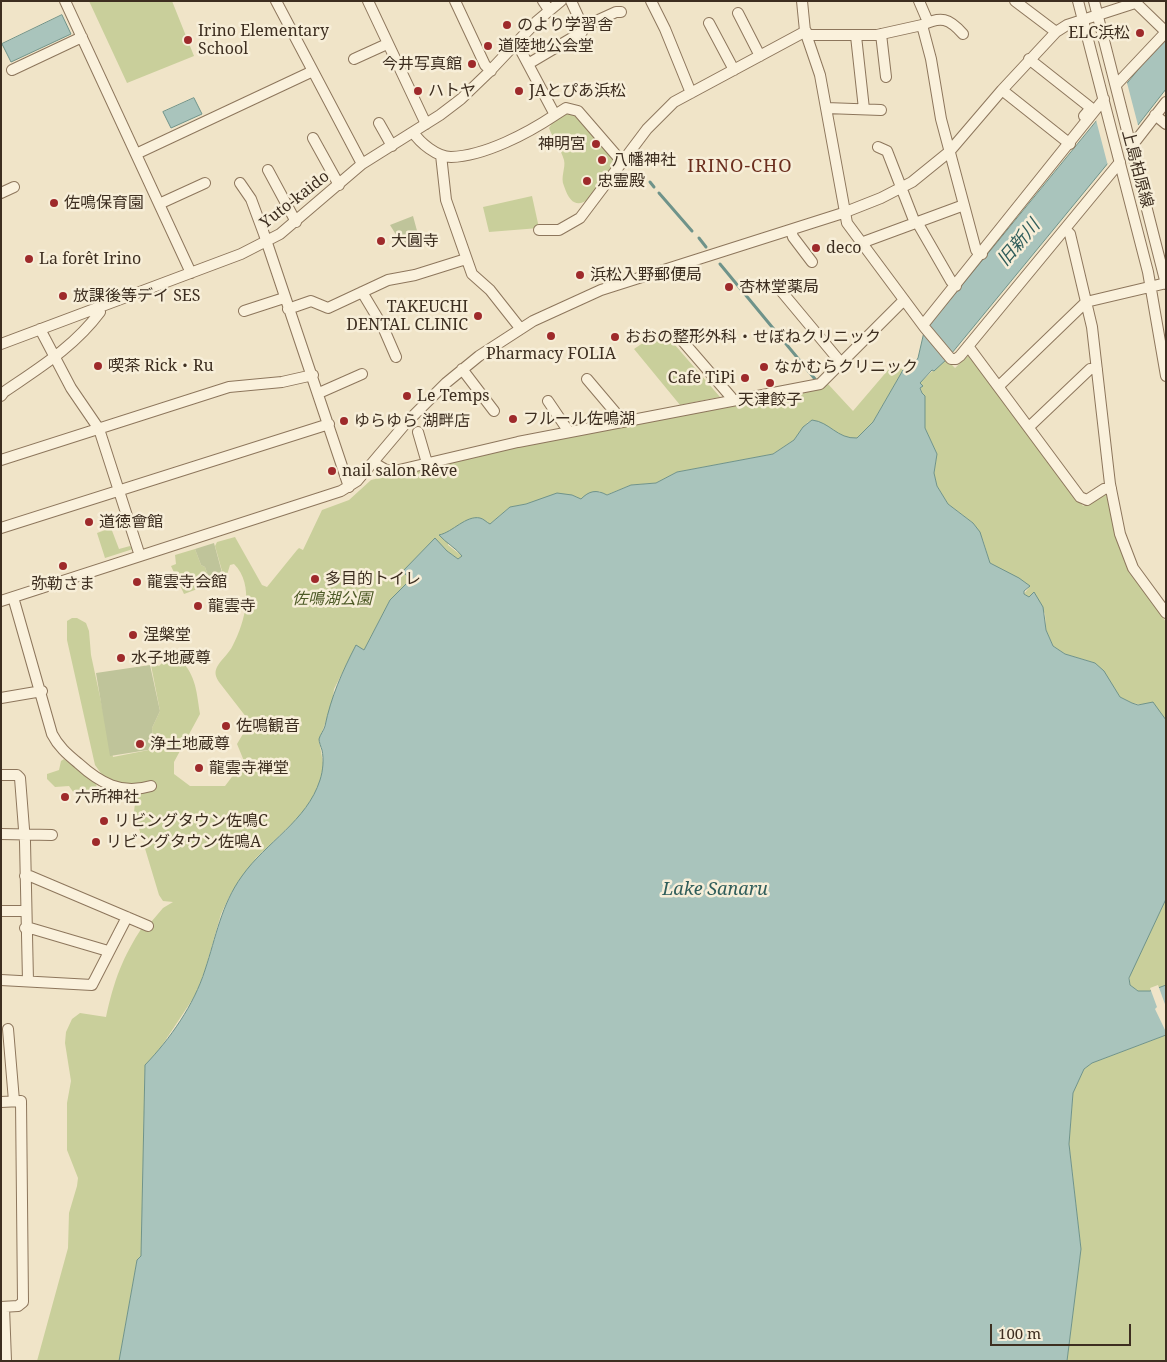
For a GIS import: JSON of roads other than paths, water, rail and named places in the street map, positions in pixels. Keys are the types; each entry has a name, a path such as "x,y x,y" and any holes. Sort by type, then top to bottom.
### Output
{"street":[{"path":"65,1 191,273"},
{"path":"276,1 362,164"},
{"path":"368,1 426,124"},
{"path":"456,1 485,65 491,70"},
{"path":"543,1 549,10"},
{"name":"Yuto-kaido","path":"1,344 241,254 266,242 296,222 362,164 426,124 461,99 560,1"},
{"path":"528,64 582,32 583,27 571,1"},
{"path":"651,1 665,29 691,93"},
{"path":"802,1 806,33 818,64 847,223 924,327 953,360 958,358 1065,229 1119,159"},
{"path":"919,1 925,23 941,118 949,152 976,250 982,254"},
{"path":"1015,1 1056,32"},
{"name":"上島柏原線","path":"1078,1 1152,287 1166,376"},
{"name":"上島柏原線","path":"1094,1 1166,283"},
{"path":"1,600 333,494 349,487 374,463 416,412 462,369 520,328 590,294 844,212 902,188 922,175 949,152 1002,90 1056,32 1083,20 1135,2 1166,32 1116,87"},
{"path":"583,27 616,12 621,12"},
{"path":"738,13 760,56"},
{"path":"539,230 559,230 573,224 623,163 647,129 674,102 806,33 856,36 881,34 925,23 937,18 946,19 963,34"},
{"path":"709,24 734,70"},
{"path":"881,34 886,77"},
{"path":"856,36 864,109"},
{"path":"12,70 82,37"},
{"path":"354,59 387,44"},
{"path":"515,44 555,114"},
{"path":"924,327 982,254 1091,108 1030,59"},
{"path":"136,154 313,71"},
{"path":"1002,90 1067,142"},
{"path":"1067,142 1104,102"},
{"path":"1131,144 1166,102"},
{"path":"413,132 418,140 441,155 458,156 498,145 536,128 566,108 578,111 623,163"},
{"path":"826,108 881,110"},
{"path":"1155,115 1166,124"},
{"path":"379,123 392,146"},
{"path":"313,138 339,185"},
{"path":"878,147 887,151 916,222 951,281 956,286"},
{"path":"441,155 446,200 462,241 466,259 476,279 490,290 520,328"},
{"path":"268,170 296,222"},
{"path":"159,204 204,183"},
{"path":"240,183 251,199 284,298 313,374 349,487"},
{"path":"1,193 14,187"},
{"path":"861,243 964,205"},
{"path":"1065,229 1070,234 1086,302 1097,368 1111,488 1120,534 1127,557 1166,613"},
{"path":"791,230 793,237 812,262"},
{"path":"288,309 311,301 328,308 388,280 415,275 466,259"},
{"path":"999,386 1086,302 1166,283"},
{"path":"777,286 842,364"},
{"path":"362,292 383,327 396,357"},
{"path":"244,311 284,298"},
{"path":"374,463 392,471 569,432 820,384 904,300"},
{"path":"1,396 4,392 54,359 90,326 100,312 98,307"},
{"path":"40,329 54,359 99,429 140,556"},
{"path":"680,338 731,397 732,401"},
{"path":"968,346 1080,497 1087,500 1104,489 1111,488"},
{"path":"1029,427 1090,369 1097,368"},
{"path":"462,369 494,411"},
{"path":"1,460 235,386 271,383 313,374"},
{"path":"319,393 362,374"},
{"path":"587,379 620,418 620,422"},
{"path":"548,401 569,432"},
{"path":"1,528 330,424"},
{"path":"418,432 427,463"},
{"path":"12,597 42,691 52,734 61,748 108,785 129,790 151,786"},
{"path":"1,698 42,691"},
{"path":"1,775 17,775 20,778 24,834 25,928 28,981"},
{"path":"1,834 52,835"},
{"path":"25,876 30,876 148,926"},
{"path":"1,911 25,911"},
{"path":"1,980 92,985 127,917"},
{"path":"25,928 108,951"},
{"path":"8,1029 14,1101"},
{"path":"1,1102 21,1101 23,1302 18,1306 2,1307 6,1361"}],"water":[{"path":"62,15 71,34 11,62 2,44"},
{"name":"Lake Sanaru","path":"1166,36 1166,89 1113,157 947,359 934,371 932,370 920,383 923,386 920,388 925,396 925,428 937,454 934,473 937,486 948,504 973,523 980,532 990,563 1030,586 1024,591 1024,594 1029,597 1034,592 1043,607 1046,630 1053,646 1065,654 1095,663 1104,671 1120,697 1138,705 1153,702 1166,720 1166,899 1129,978 1130,985 1138,991 1150,991 1166,985 1166,1035 1092,1063 1084,1069 1073,1093 1069,1144 1081,1249 1067,1361 119,1361 137,1260 141,1256 145,1065 172,1033 188,1009 205,970 224,910 235,887 262,852 306,808 314,795 323,765 323,754 319,739 330,705 356,645 364,650 390,600 410,580 403,571 435,538 447,551 458,559 462,556 439,535 465,521 480,518 490,524 510,507 526,504 557,493 572,495 581,499 593,492 607,495 631,485 656,483 677,472 773,454 794,440 803,427 812,420 824,424 844,436 857,438 873,422 903,370 907,373 918,358 924,332"},
{"path":"194,98 202,114 171,128 163,112"}],"waterway":[{"path":"650,182 654,187"},
{"path":"659,193 692,231"},
{"path":"699,238 706,247"},
{"path":"720,264 815,379"}],"place":[{"name":"のより学習舎","path":"507,25"},
{"name":"ELC浜松","path":"1140,33"},
{"name":"Irino Elementary School","path":"188,40"},
{"name":"道陸地公会堂","path":"488,46"},
{"name":"今井写真館","path":"472,64"},
{"name":"ハトヤ","path":"418,91"},
{"name":"JAとぴあ浜松","path":"519,91"},
{"name":"神明宮","path":"596,144"},
{"name":"八幡神社","path":"602,160"},
{"name":"忠霊殿","path":"587,181"},
{"name":"佐鳴保育園","path":"54,203"},
{"name":"大圓寺","path":"381,241"},
{"name":"deco","path":"816,248"},
{"name":"La forêt Irino","path":"29,259"},
{"name":"浜松入野郵便局","path":"580,275"},
{"name":"杏林堂薬局","path":"729,287"},
{"name":"放課後等デイ SES","path":"63,296"},
{"name":"TAKEUCHI DENTAL CLINIC","path":"478,316"},
{"name":"Pharmacy FOLIA","path":"551,336"},
{"name":"おおの整形外科・せぼねクリニック","path":"615,337"},
{"name":"喫茶 Rick・Ru","path":"98,366"},
{"name":"なかむらクリニック","path":"764,367"},
{"name":"Cafe TiPi","path":"745,378"},
{"name":"天津餃子","path":"770,383"},
{"name":"Le Temps","path":"407,396"},
{"name":"フルール佐鳴湖","path":"513,419"},
{"name":"ゆらゆら 湖畔店","path":"344,421"},
{"name":"nail salon Rêve","path":"332,471"},
{"name":"道徳會館","path":"89,522"},
{"name":"弥勒さま","path":"63,566"},
{"name":"多目的トイレ","path":"315,579"},
{"name":"龍雲寺会館","path":"137,582"},
{"name":"龍雲寺","path":"198,606"},
{"name":"涅槃堂","path":"133,635"},
{"name":"水子地蔵尊","path":"121,658"},
{"name":"佐鳴観音","path":"226,726"},
{"name":"浄土地蔵尊","path":"140,744"},
{"name":"龍雲寺禅堂","path":"199,768"},
{"name":"六所神社","path":"65,797"},
{"name":"リビングタウン佐鳴C","path":"104,821"},
{"name":"リビングタウン佐鳴A","path":"96,842"}],"district":[{"name":"IRINO-CHO","path":"740,167"}],"water label":[{"name":"旧新川","path":"1019,243"}],"park label":[{"name":"佐鳴湖公園","path":"332,599"}]}
